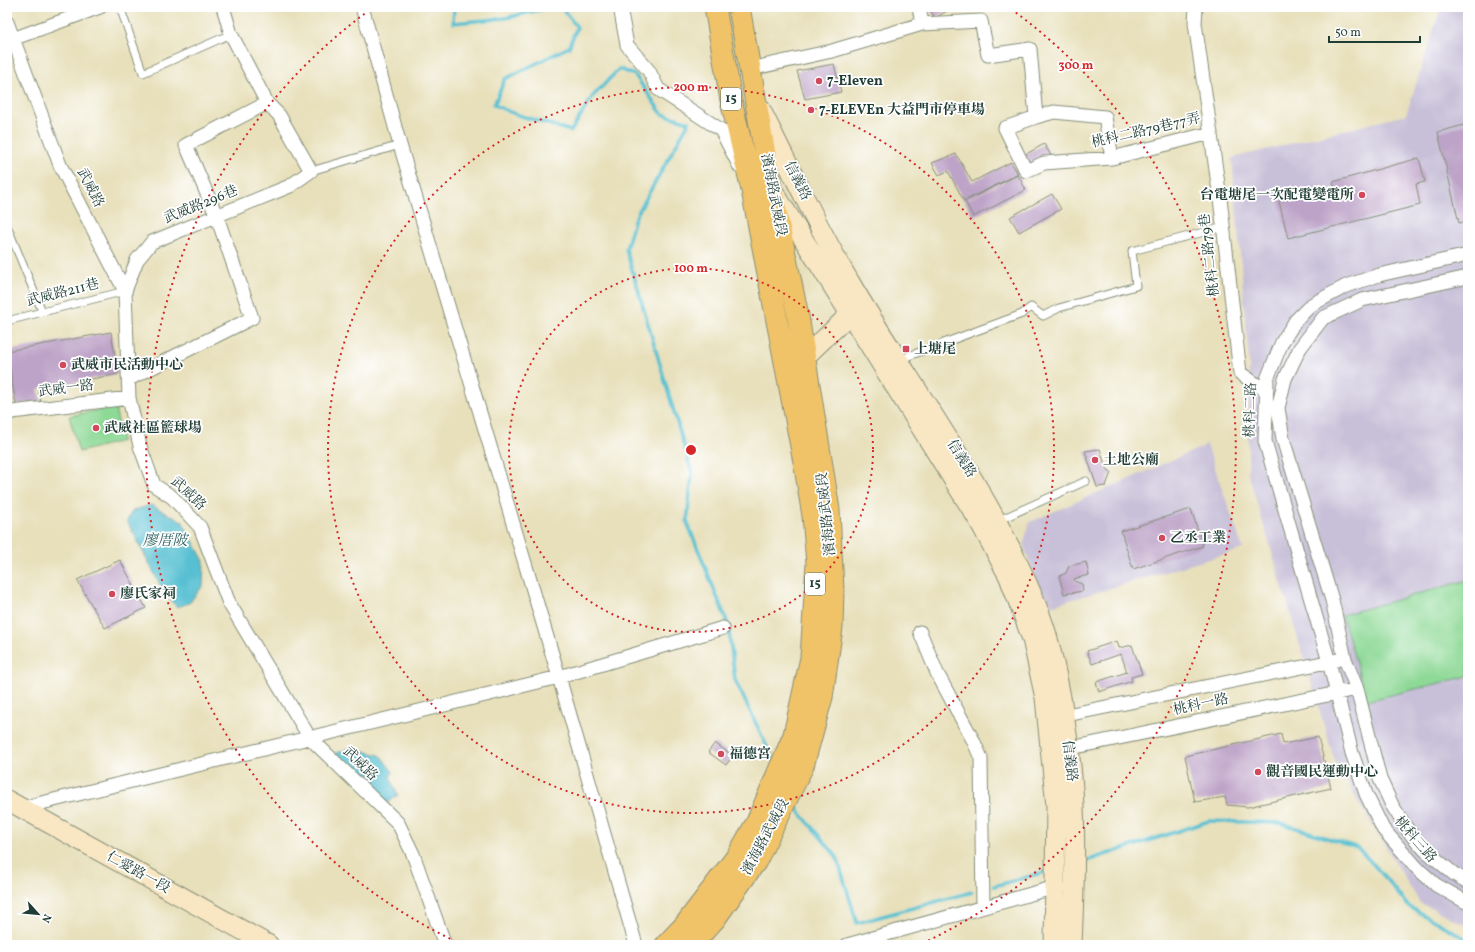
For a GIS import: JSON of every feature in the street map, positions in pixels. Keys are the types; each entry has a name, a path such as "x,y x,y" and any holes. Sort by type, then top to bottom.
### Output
{"main road":[{"name":"15","path":"715,7 731,100 762,189"},
{"name":"15","path":"739,7 756,100"},
{"name":"濱海路武威段","path":"666,945 685,925 712,891 738,854 757,822 794,735 811,658 817,563 813,516 762,189 756,100"},
{"name":"信義路","path":"756,100 850,283 963,460 990,525"},
{"path":"762,189 796,178"},
{"name":"濱海路武威段","path":"691,945 714,920 756,861 803,766 822,697 832,627 833,590 829,510 804,358 762,189"},
{"name":"信義路","path":"762,189 850,314 990,525 1035,600 1047,635 1055,717 1060,750 1074,809 1065,850 1062,881"},
{"path":"804,358 850,314"},
{"name":"仁愛路一段","path":"12,804 269,945"},
{"path":"1054,945 1062,881"},
{"path":"1062,881 1072,945"}],"street":[{"path":"10,40 100,7"},
{"path":"223,7 231,34 267,103 279,115 311,171"},
{"path":"362,7 400,145 559,677 636,945"},
{"path":"620,7 627,45 650,71 658,89 721,130 762,189"},
{"path":"919,7 922,24"},
{"name":"桃科二路79巷","path":"1196,7 1195,23 1211,133 1240,373 1266,391"},
{"path":"750,69 832,51 922,24 981,21 988,55 1030,49 1036,117 1054,112 1105,117 1112,158"},
{"name":"武威路","path":"7,22 10,40 60,165 125,291 129,398 140,446 154,485 172,497 200,527 229,604 310,738 398,823 413,854 445,945"},
{"path":"129,379 252,318 217,217 186,145 267,103"},
{"name":"桃科二路79巷77弄","path":"1036,117 1006,128 1026,171 1044,163 1112,158 1211,133"},
{"name":"武威路296巷","path":"125,291 137,260 152,242 217,217 290,186 311,171"},
{"name":"桃科二路","path":"1329,662 1265,441 1267,379 1282,342 1296,320 1311,305 1346,286 1379,275 1468,255"},
{"name":"桃科二路","path":"1345,659 1332,600 1283,439 1278,408 1285,379 1300,348 1323,318 1362,300 1468,277"},
{"name":"武威一路","path":"7,415 12,412 129,398"},
{"path":"12,804 310,738 559,677 723,628"},
{"path":"920,632 937,673 974,740 981,758 983,907"},
{"name":"桃科一路","path":"1055,717 1345,659"},
{"name":"桃科三路","path":"1345,659 1357,689 1380,779 1392,805 1409,832 1424,850 1454,874 1468,882"},
{"name":"桃科三路","path":"1329,662 1336,694 1366,794 1383,829 1418,869 1436,885 1468,903"},
{"name":"桃科一路","path":"1060,750 1357,689"},
{"path":"847,945 983,907 1062,881"}],"lane":[{"path":"120,7 143,73 231,34"},
{"path":"311,171 400,145"},
{"path":"7,226 42,311"},
{"path":"898,360 1022,314 1031,307 1043,316 1059,308 1136,286 1132,251 1223,227"},
{"name":"武威路211巷","path":"7,321 125,291"},
{"path":"990,525 1086,481"}],"shaded area":[{"path":"1441,7 1468,7 1468,926 1420,903 1336,765 1248,473 1249,362 1232,158 1406,115"},
{"path":"1207,445 1243,549 1047,607 1023,545 1030,522"}],"green space":[{"name":"武威社區籃球場","path":"115,407 122,441 79,452 69,416"},
{"path":"1468,580 1468,676 1367,701 1342,615"}],"water":[{"name":"廖厝陂","path":"151,505 182,521 204,561 203,586 189,603 177,607 166,596 127,521 132,511"},
{"path":"350,748 380,755 393,772 390,777 398,795 386,804 334,754"}],"building":[{"path":"928,7 954,7 935,18"},
{"name":"7-Eleven","path":"834,64 841,92 805,99 797,71"},
{"path":"1468,124 1468,221 1459,223 1438,132"},
{"path":"1044,144 1052,157 1029,170 1021,157"},
{"path":"956,154 972,182 1011,162 1018,174 964,201 948,171 939,175 932,163"},
{"name":"台電塘尾一次配電變電所","path":"1419,158 1425,182 1416,184 1420,205 1288,238 1279,201 1335,189 1333,182"},
{"path":"1018,175 1026,190 973,217 965,201"},
{"path":"1052,194 1061,209 1019,232 1010,217"},
{"name":"武威市民活動中心","path":"111,332 118,374 38,389 41,401 16,405 7,351"},
{"name":"土地公廟","path":"1100,449 1106,468 1111,472 1106,486 1097,487 1085,451"},
{"name":"乙丞工業","path":"1191,509 1203,546 1133,569 1121,531"},
{"name":"廖氏家祠","path":"120,560 146,608 105,628 77,580"},
{"path":"1086,562 1089,575 1074,579 1074,581 1082,584 1083,591 1064,594 1059,576 1066,573 1069,566"},
{"path":"1117,641 1119,648 1132,645 1142,674 1131,677 1132,681 1099,692 1096,682 1127,672 1121,654 1092,664 1087,651"},
{"name":"觀音國民運動中心","path":"1281,734 1283,744 1318,737 1331,788 1248,807 1227,805 1225,797 1195,802 1185,756"},
{"name":"福德宮","path":"715,743 733,756 726,765 708,752"}],"waterway":[{"path":"454,7 453,23 506,18 552,7"},
{"path":"561,7 577,27 569,47 505,79 494,105 515,114 571,131 593,96 619,69 635,75 662,114 689,122 635,218 626,249 692,473 687,522 728,624 735,680 773,759"},
{"path":"794,801 801,814 837,857 857,923 972,892"},
{"path":"1080,863 1209,821 1281,823 1358,848 1383,875 1408,906 1468,940"},
{"path":"994,886 1049,871"}],"place":[{"name":"7-Eleven","path":"819,81"},
{"name":"7-ELEVEn 大益門市停車場","path":"811,110"},
{"name":"台電塘尾一次配電變電所","path":"1362,195"},
{"name":"上塘尾","path":"906,349"},
{"name":"武威市民活動中心","path":"63,365"},
{"name":"武威社區籃球場","path":"96,428"},
{"name":"土地公廟","path":"1095,460"},
{"name":"乙丞工業","path":"1162,538"},
{"name":"廖氏家祠","path":"112,594"},
{"name":"福德宮","path":"721,754"},
{"name":"觀音國民運動中心","path":"1258,772"}]}
